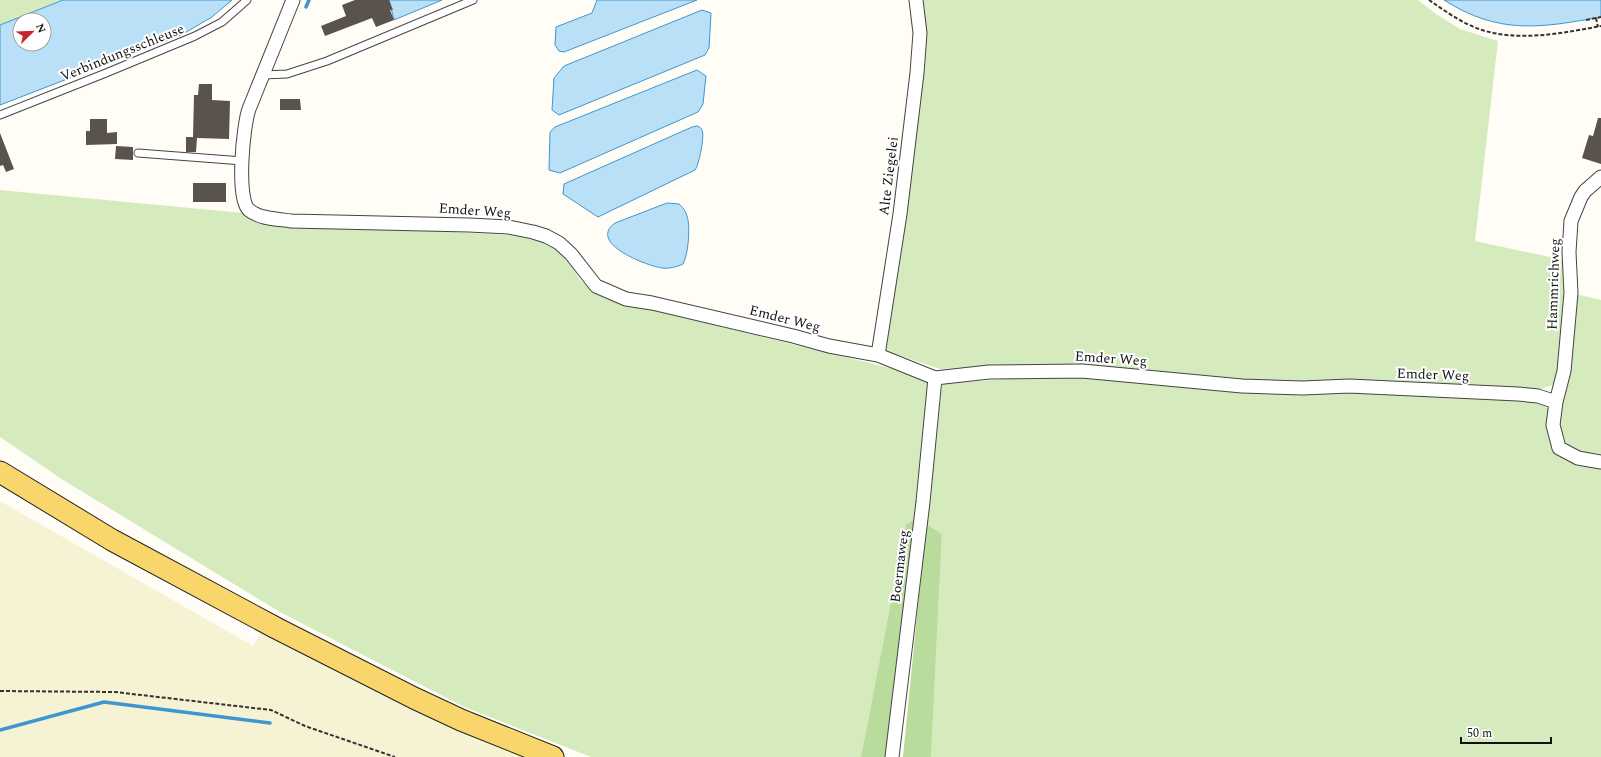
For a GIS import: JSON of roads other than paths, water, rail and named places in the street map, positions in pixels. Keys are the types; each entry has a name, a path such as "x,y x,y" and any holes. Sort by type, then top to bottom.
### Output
{"main road":[{"path":"0,472 112,540 270,625 454,717 553,757"}],"street":[{"name":"Emder Weg","path":"293,0 246,116 242,179 245,203 248,209 252,212 271,218 291,221 509,227 533,232 546,236 559,243 571,254 596,286 626,299 652,303 793,336 829,346 878,355 935,378 989,372 1082,371 1242,386 1303,388 1349,386 1518,394 1538,396 1556,402"},
{"name":"Alte Ziegelei","path":"878,355 900,214 917,73 920,33 916,0"},
{"name":"Hammrichweg","path":"1601,177 1585,191 1571,221 1569,252 1571,293 1564,371 1556,402 1553,426 1559,448 1578,458 1601,462"},
{"name":"Boermaweg","path":"892,757 924,494 935,378"}],"lane":[{"name":"Verbindungsschleuse","path":"0,115 195,36 222,22 247,0"},
{"path":"262,75 287,74 328,60 473,0"},
{"path":"138,153 243,161"}],"water":[{"path":"63,0 232,0 212,17 181,35 0,105 0,25 12,20 12,52 52,52 52,12 33,12"},
{"path":"389,0 442,0 394,20"},
{"path":"597,0 697,0 564,52 559,51 555,45 556,27 592,13"},
{"path":"1444,0 1601,0 1601,17 1558,24 1520,26 1502,24 1483,19"},
{"path":"702,10 711,13 709,48 705,55 559,115 552,110 554,78 564,66"},
{"path":"697,70 706,76 703,104 698,112 560,173 549,170 550,132 555,127"},
{"path":"697,126 702,130 703,138 700,156 695,170 598,217 563,194 564,184"},
{"path":"667,203 679,204 684,209 688,218 688,243 683,264 672,268 664,268 644,263 622,252 614,246 608,238 608,231 615,223"}],"waterway":[{"path":"306,7 309,0"},
{"path":"0,730 104,702 270,723"}]}
